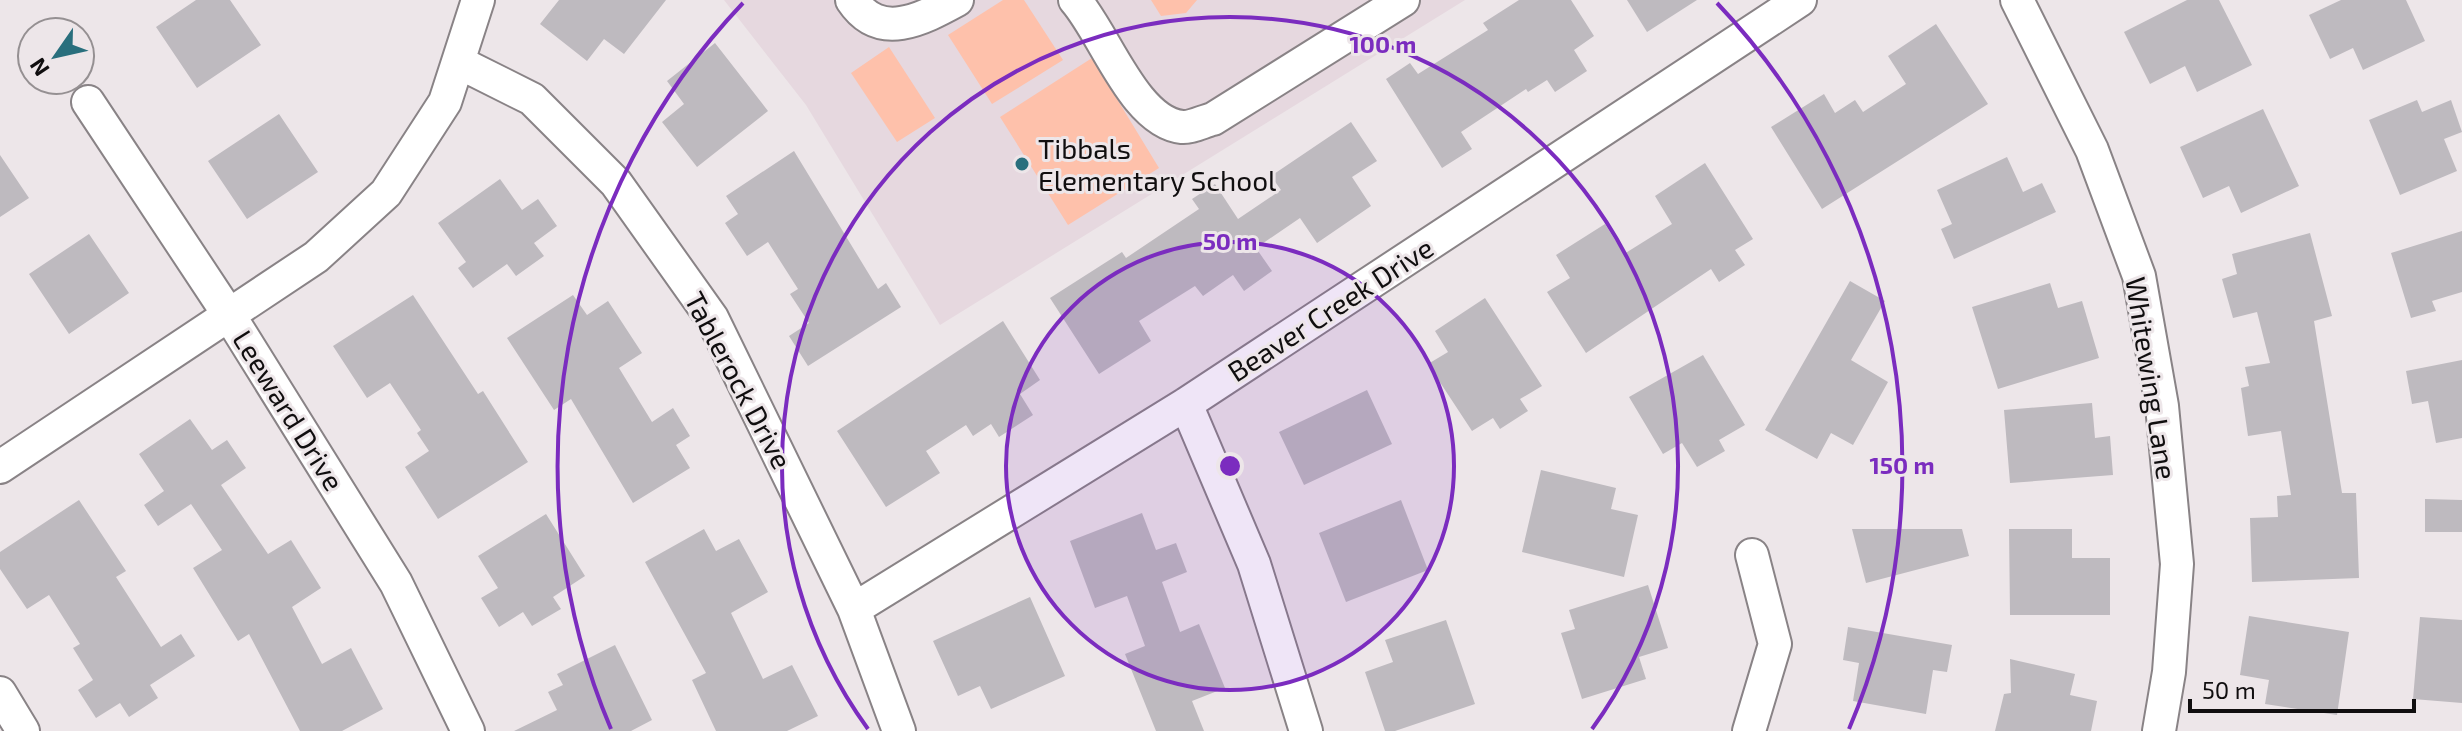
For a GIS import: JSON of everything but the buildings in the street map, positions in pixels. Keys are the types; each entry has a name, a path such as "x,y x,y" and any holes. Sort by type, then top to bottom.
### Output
{"street":[{"path":"0,467 316,257 386,193 445,102 478,0"},
{"path":"852,0 870,19 901,26 957,0"},
{"path":"1075,0 1135,93 1156,118 1184,127 1213,119 1403,0"},
{"name":"Beaver Creek Drive","path":"854,609 1186,404 1800,0"},
{"name":"Whitewing Lane","path":"2017,0 2092,150 2139,276 2162,406 2177,564 2169,672 2159,731"},
{"name":"Tablerock Drive","path":"458,62 532,99 616,183 712,318 854,609 899,731"},
{"name":"Leeward Drive","path":"88,102 229,315 396,583 468,731"},
{"path":"1186,404 1254,564 1306,731"},
{"path":"1749,731 1775,644 1752,555"},
{"path":"0,693 23,731"}],"shaded area":[{"name":"Tibbals Elementary School","path":"724,0 1465,0 940,325 806,105"},
{"path":"1003,0 1024,0 1063,60 992,104 948,35"},
{"path":"1151,0 1197,0 1186,13 1161,16"},
{"path":"889,47 935,118 897,142 851,73"},
{"path":"1092,58 1159,168 1068,225 1000,117"}],"place":[{"name":"Tibbals Elementary School","path":"1022,164"}]}
